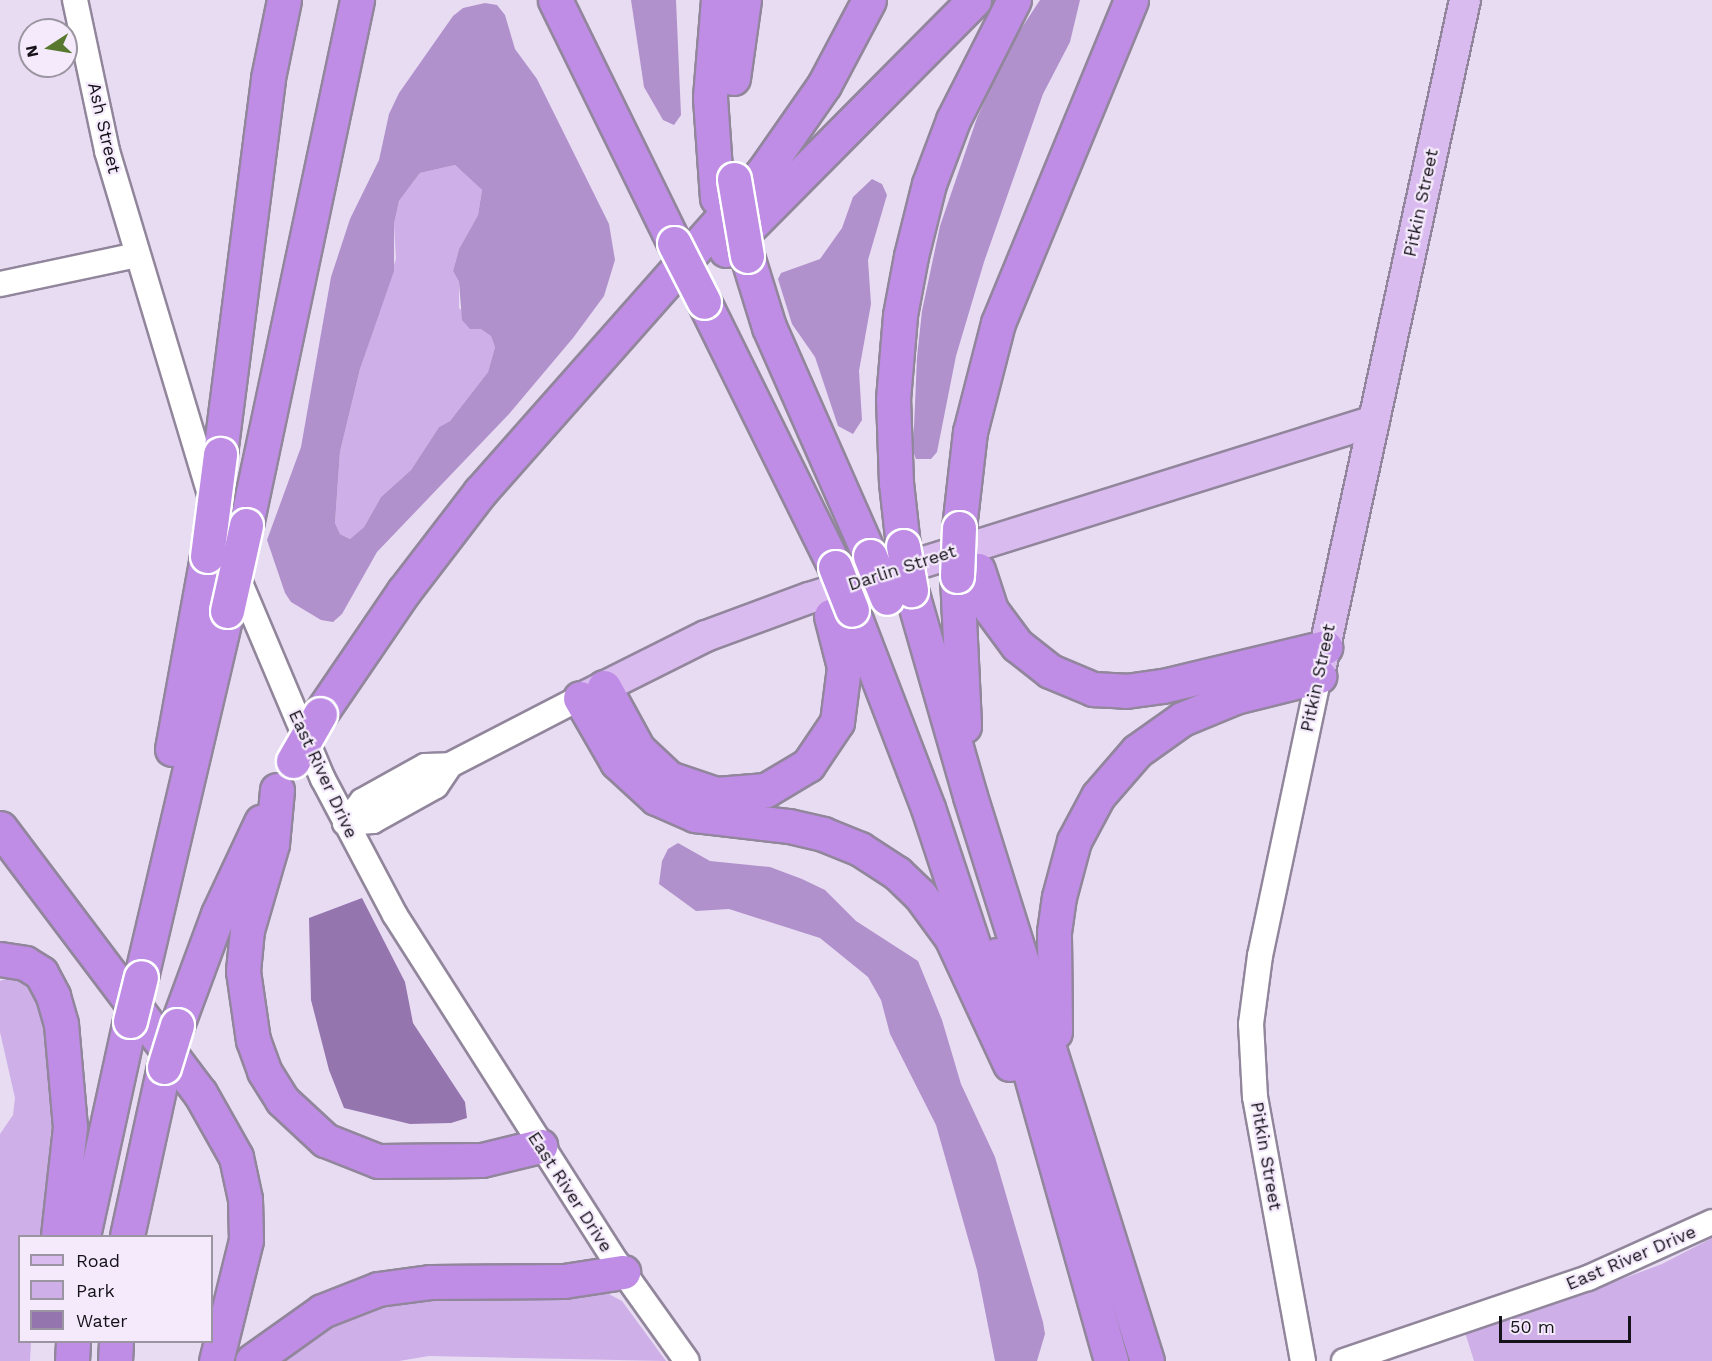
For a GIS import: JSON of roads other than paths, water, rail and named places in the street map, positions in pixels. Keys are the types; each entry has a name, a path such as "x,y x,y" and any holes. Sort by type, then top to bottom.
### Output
{"highway":[{"path":"161,890 156,826 192,657 259,149 284,0"},
{"path":"83,1235 130,1022 227,611 357,0"},
{"path":"555,0 752,396 841,613 928,808 1012,1066 1072,1264 1109,1361"},
{"path":"718,0 710,97 725,189 741,262 771,350 819,439 870,556 899,594 970,796 1147,1361"},
{"path":"725,189 731,99 744,0"},
{"path":"127,1235 164,1067 218,914 277,790 320,714 404,591 490,479 753,185 820,92 869,0"},
{"path":"490,479 535,447 974,0"},
{"path":"1014,0 984,51 950,126 911,256 900,315 893,399 896,483 903,546 899,594 933,729 1109,1361"},
{"path":"970,796 959,660 968,573 963,517 976,404 998,323 1131,0"},
{"path":"968,573 1012,640 1050,671 1093,689 1156,688 1322,661"},
{"path":"592,692 638,748 669,778 716,794 765,790 807,765 837,722 843,696 841,613"},
{"path":"1055,1067 1057,904 1074,841 1098,796 1137,751 1182,719 1322,661"},
{"path":"592,692 617,762 639,786 667,805 704,817 789,826 823,834 860,849 897,873 920,895 951,937 1012,1066"},
{"path":"277,790 272,844 247,930 243,985 257,1053 286,1105 330,1143 384,1162 488,1160 540,1146"},
{"path":"0,828 200,1093 236,1157 245,1199 246,1240 216,1361"},
{"path":"0,959 25,963 41,973 53,996 61,1024 70,1128 58,1235"},
{"path":"252,1361 322,1311 378,1289 454,1281 564,1281 623,1272"},
{"path":"115,1361 116,1343"}],"main road":[{"name":"Pitkin Street","path":"1322,661 1465,0"},
{"name":"Darlin Street","path":"592,692 706,636 810,598 1374,421"}],"street":[{"name":"Ash Street","path":"75,0 108,151 137,255"},
{"path":"0,284 137,255"},
{"name":"East River Drive","path":"137,255 232,561 273,665 345,823 419,957 623,1272 687,1361"},
{"name":"Pitkin Street","path":"1303,1361 1255,1096 1251,1024 1260,956 1322,661"},
{"name":"Darlin Street","path":"345,823 366,823 391,811 436,786 450,765 592,692"},
{"name":"East River Drive","path":"1344,1361 1588,1278 1712,1222"}],"water":[{"path":"362,898 405,982 413,1023 465,1102 467,1118 451,1123 410,1124 344,1108 329,1070 311,1000 309,918"}]}
